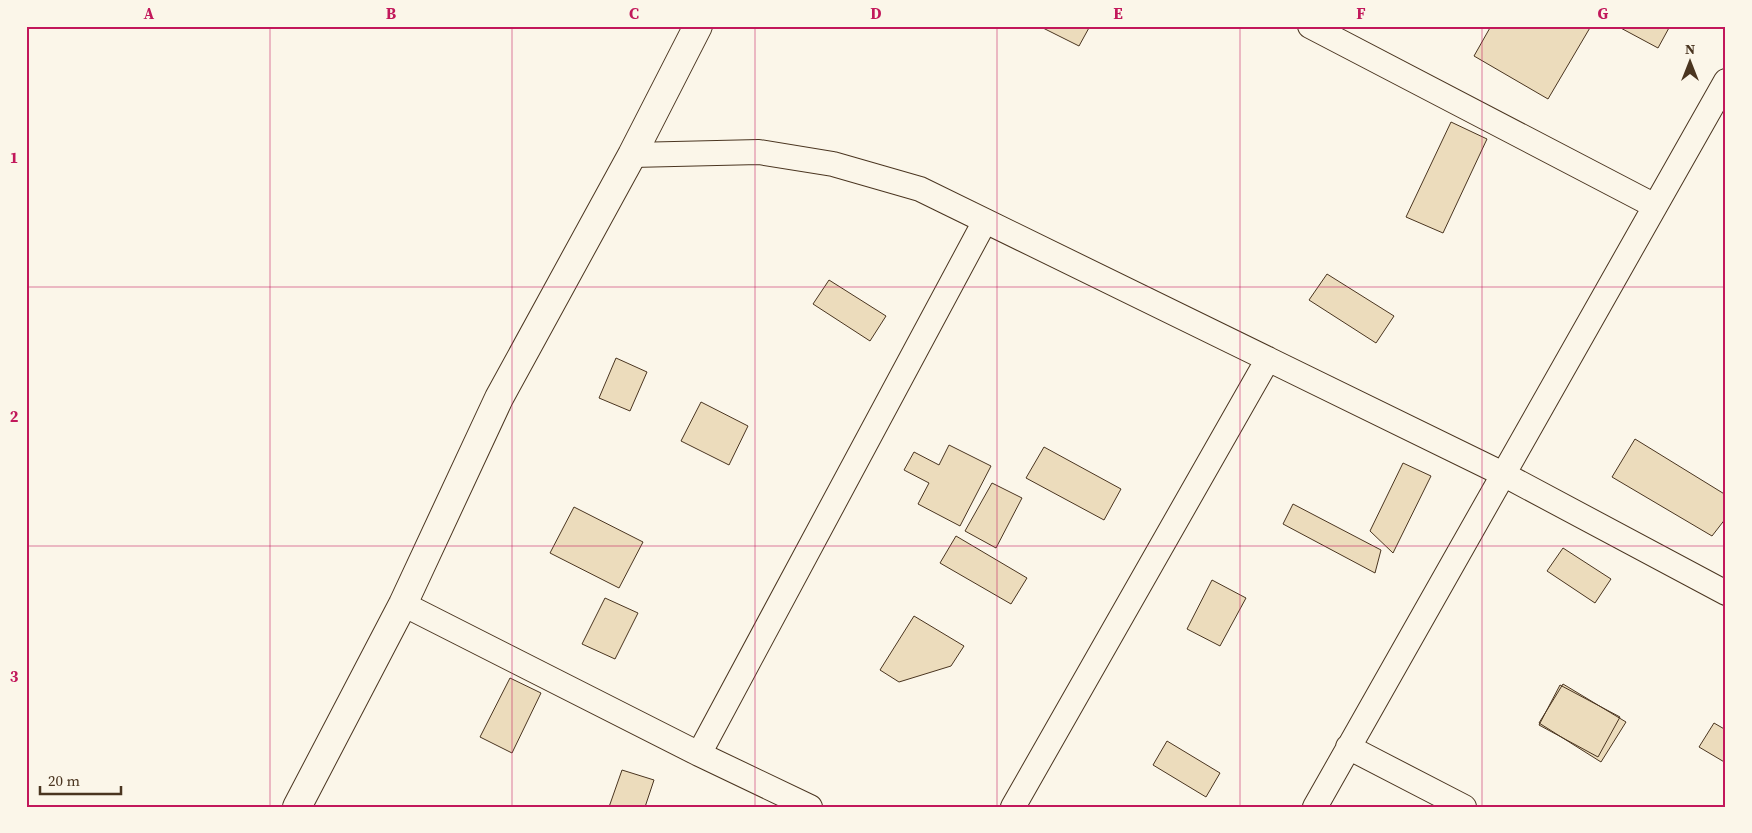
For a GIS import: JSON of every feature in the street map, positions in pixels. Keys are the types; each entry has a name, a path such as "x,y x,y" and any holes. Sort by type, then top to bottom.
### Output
{"main road":[{"path":"297,807 403,604 499,398 632,155 698,26"}],"street":[{"path":"1310,26 1655,206"},
{"path":"1315,807 1726,81"},
{"path":"632,155 759,152 833,164 920,189 1503,474 1726,593"},
{"path":"698,754 986,221"},
{"path":"1013,807 1268,360"},
{"path":"403,604 698,754 810,807"},
{"path":"1348,747 1464,807"}],"building":[{"path":"1039,26 1090,26 1079,46"},
{"path":"1491,26 1591,26 1548,99 1474,56"},
{"path":"1617,26 1670,26 1658,48"},
{"path":"1451,122 1487,139 1443,233 1406,217"},
{"path":"1327,274 1394,316 1376,343 1309,300"},
{"path":"829,280 886,316 870,341 813,304"},
{"path":"616,358 647,372 630,411 599,398"},
{"path":"701,402 748,426 729,465 681,441"},
{"path":"1635,439 1726,495 1726,518 1712,536 1612,477"},
{"path":"949,445 991,466 960,526 918,504 929,483 904,470 914,452 939,465"},
{"path":"1044,447 1121,489 1104,520 1026,478"},
{"path":"1403,463 1431,476 1393,553 1370,531"},
{"path":"992,483 1022,498 996,548 965,531"},
{"path":"1293,504 1381,550 1375,573 1283,524"},
{"path":"574,507 643,542 619,588 550,553"},
{"path":"956,536 1027,578 1011,604 940,563"},
{"path":"1563,548 1611,579 1595,603 1547,571"},
{"path":"1212,580 1246,598 1220,646 1187,629"},
{"path":"605,598 638,613 615,659 582,644"},
{"path":"914,616 964,646 951,666 899,682 880,670"},
{"path":"510,678 541,693 512,753 480,737"},
{"path":"1563,684 1626,722 1601,762 1539,723"},
{"path":"1560,685 1620,717 1598,757 1539,725"},
{"path":"1714,723 1726,730 1726,763 1699,747"},
{"path":"1167,741 1220,773 1206,797 1153,765"},
{"path":"622,770 654,780 645,807 609,807"}]}
